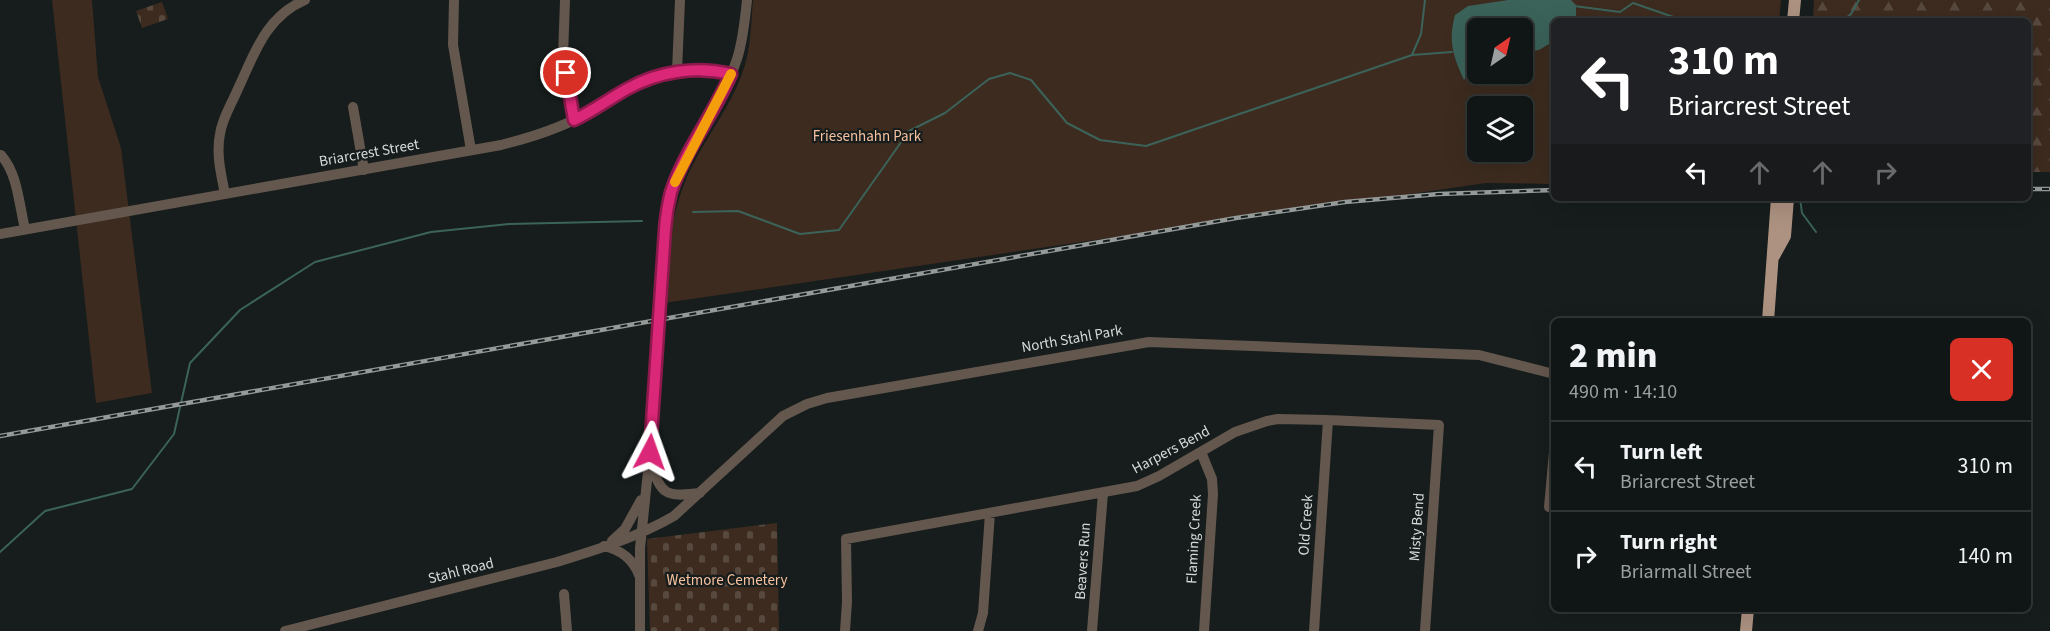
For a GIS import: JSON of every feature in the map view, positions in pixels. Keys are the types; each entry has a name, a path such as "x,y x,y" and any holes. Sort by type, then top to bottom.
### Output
{"main road":[{"path":"1793,18 1795,0"},
{"path":"1777,201 1781,227"},
{"path":"1768,318 1773,257 1787,201"},
{"path":"1746,631 1748,612"}],"street":[{"path":"225,194 218,148 222,125 267,29 286,10 305,0"},
{"path":"454,0 453,45 471,150"},
{"path":"565,0 563,56 574,120"},
{"path":"677,71 680,0"},
{"path":"640,631 639,577 642,532 669,201 689,154 731,74 742,36 747,0"},
{"name":"Briarcrest Street","path":"0,234 529,139 574,120 628,88 647,80 677,71 713,69 731,74"},
{"path":"353,107 364,170"},
{"path":"1,155 8,162 12,173 25,230"},
{"name":"North Stahl Park","path":"642,532 674,516 783,416 807,404 827,398 1149,342 1479,355 1551,373"},
{"name":"Harpers Bend","path":"845,631 846,539 1126,489 1148,481 1235,432 1255,424 1278,419 1438,425"},
{"name":"Old Creek","path":"1314,631 1328,420"},
{"name":"Misty Bend","path":"1425,631 1438,425"},
{"name":"Flaming Creek","path":"1201,452 1208,467 1213,494 1204,631"},
{"path":"649,459 660,487 668,493 677,496 700,493"},
{"path":"1551,485 1549,507 1551,507"},
{"path":"639,577 634,565 625,555 606,546 628,523 645,491"},
{"name":"Beavers Run","path":"1092,631 1103,493"},
{"path":"978,631 983,613 990,513"},
{"name":"Stahl Road","path":"285,631 557,562 642,532"},
{"path":"564,594 567,631"}],"green space":[{"path":"52,0 92,0 98,77 121,148 152,393 96,403"},
{"name":"Friesenhahn Park","path":"753,0 1781,0 1779,18 1551,18 1551,184 1486,183 664,303 670,241 680,196 699,153 732,97 748,52"},
{"path":"1814,0 2050,0 2050,172 2031,172 2031,18 1813,18"},
{"path":"162,2 168,19 142,28 136,11"},
{"name":"Wetmore Cemetery","path":"777,523 779,631 650,631 647,539"}],"shaded area":[{"path":"1508,0 1571,0 1576,5 1576,18 1551,18 1551,43 1533,51 1533,18 1467,18 1467,76 1464,80 1452,41 1455,15 1468,6"}],"waterway":[{"path":"1412,55 1421,34 1425,0"},
{"path":"1846,18 1859,0"},
{"path":"1574,6 1620,12 1633,3 1676,18"},
{"path":"693,212 738,211 800,234 839,230 909,131 945,113 989,79 1010,73 1031,80 1067,123 1100,140 1146,146 1412,55 1452,52"},
{"path":"1800,201 1802,213 1816,232"},
{"path":"0,552 45,511 132,489 174,434 190,363 240,310 315,262 431,232 509,224 642,221"}],"railway":[{"path":"2031,189 2050,189"},
{"path":"0,436 1236,218 1345,202 1439,194 1551,190"}],"slow traffic":[{"path":"675,182 731,74"}],"route":[{"path":"566,73 574,120 628,88 666,74 677,71 713,69 731,74 671,194 665,229 650,452"}]}
